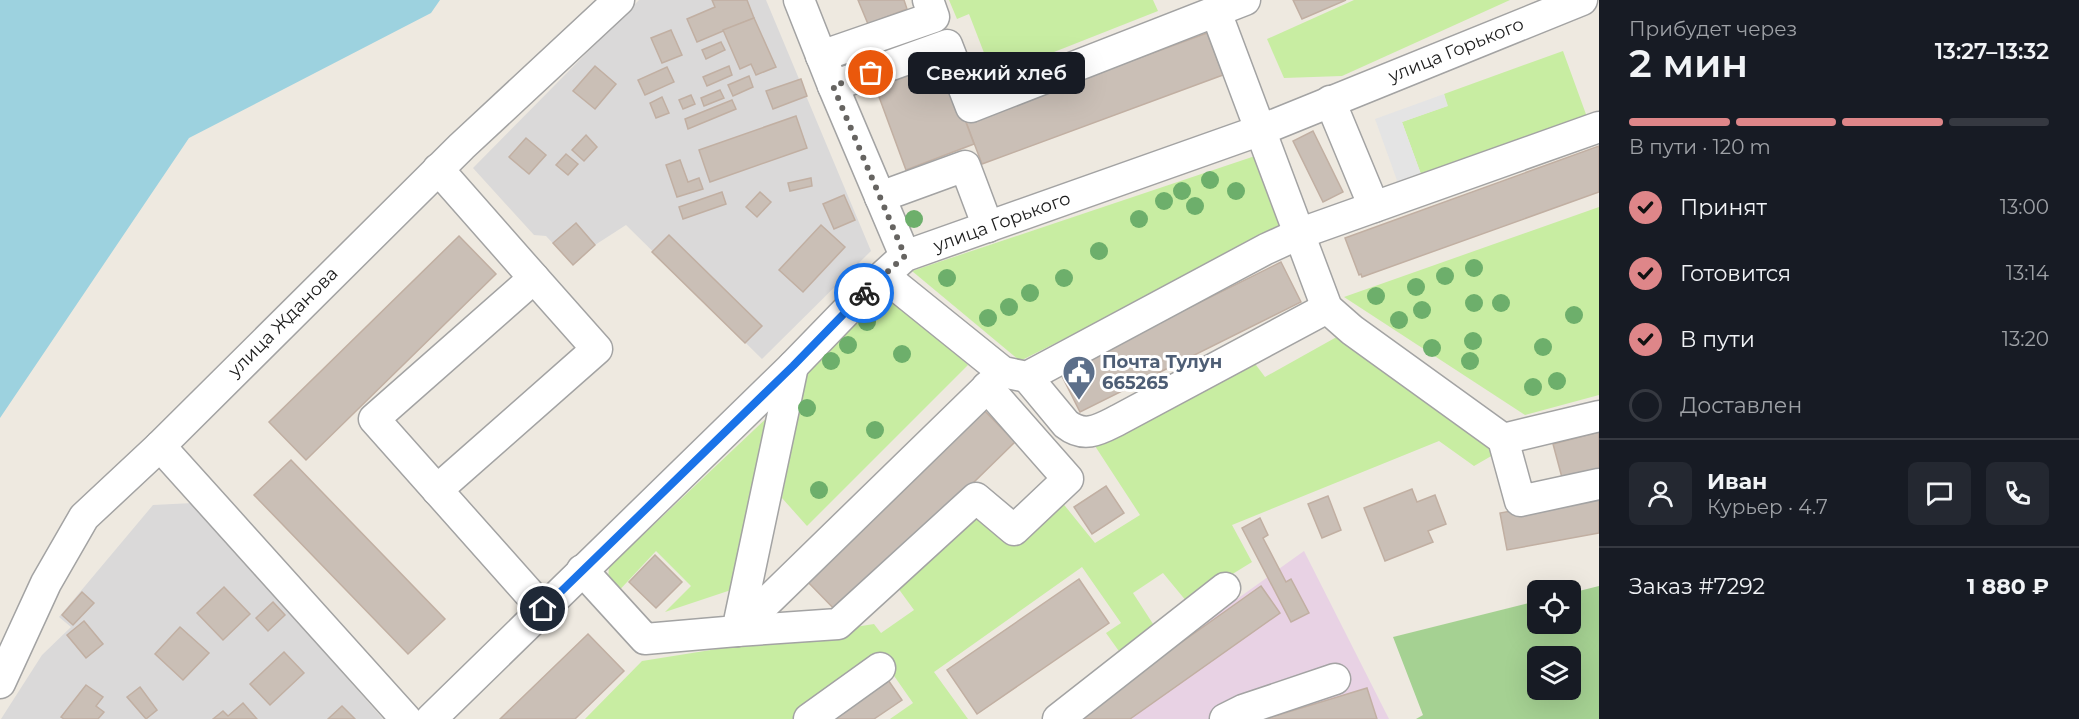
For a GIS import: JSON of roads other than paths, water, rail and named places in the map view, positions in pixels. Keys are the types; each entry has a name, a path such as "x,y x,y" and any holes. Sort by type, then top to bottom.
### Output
{"street":[{"name":"улица Жданова","path":"0,684 46,583 84,518 160,446 438,169 619,0"},
{"path":"799,0 880,197 895,266 1006,378 1073,430 1089,433 1118,420 1327,308"},
{"path":"821,56 934,16 928,0"},
{"path":"833,86 947,45 971,107 1207,9 1245,0"},
{"name":"улица Горького","path":"431,719 793,366 861,296 895,266 988,227 1261,130 1582,0"},
{"path":"1207,9 1261,130 1327,308 1352,330 1503,439 1520,501 1599,484"},
{"path":"1330,101 1374,207"},
{"path":"738,631 1006,378 1301,233 1599,127"},
{"path":"880,197 966,166 988,227"},
{"path":"437,490 597,349 438,169"},
{"path":"534,278 374,419 543,609"},
{"path":"738,631 793,366"},
{"path":"582,570 645,639 838,624 976,498 1014,530 1068,479 1006,378"},
{"path":"1503,439 1599,416"},
{"path":"160,446 406,719"},
{"path":"1058,719 1225,588"},
{"path":"809,719 880,668"},
{"path":"1225,719 1243,710 1335,679"}],"water":[{"path":"0,0 440,0 431,13 189,138 0,418"}],"place":[{"name":"Свежий хлеб","path":"871,73"},
{"name":"Почта Тулун 665265","path":"1079,401"}]}
